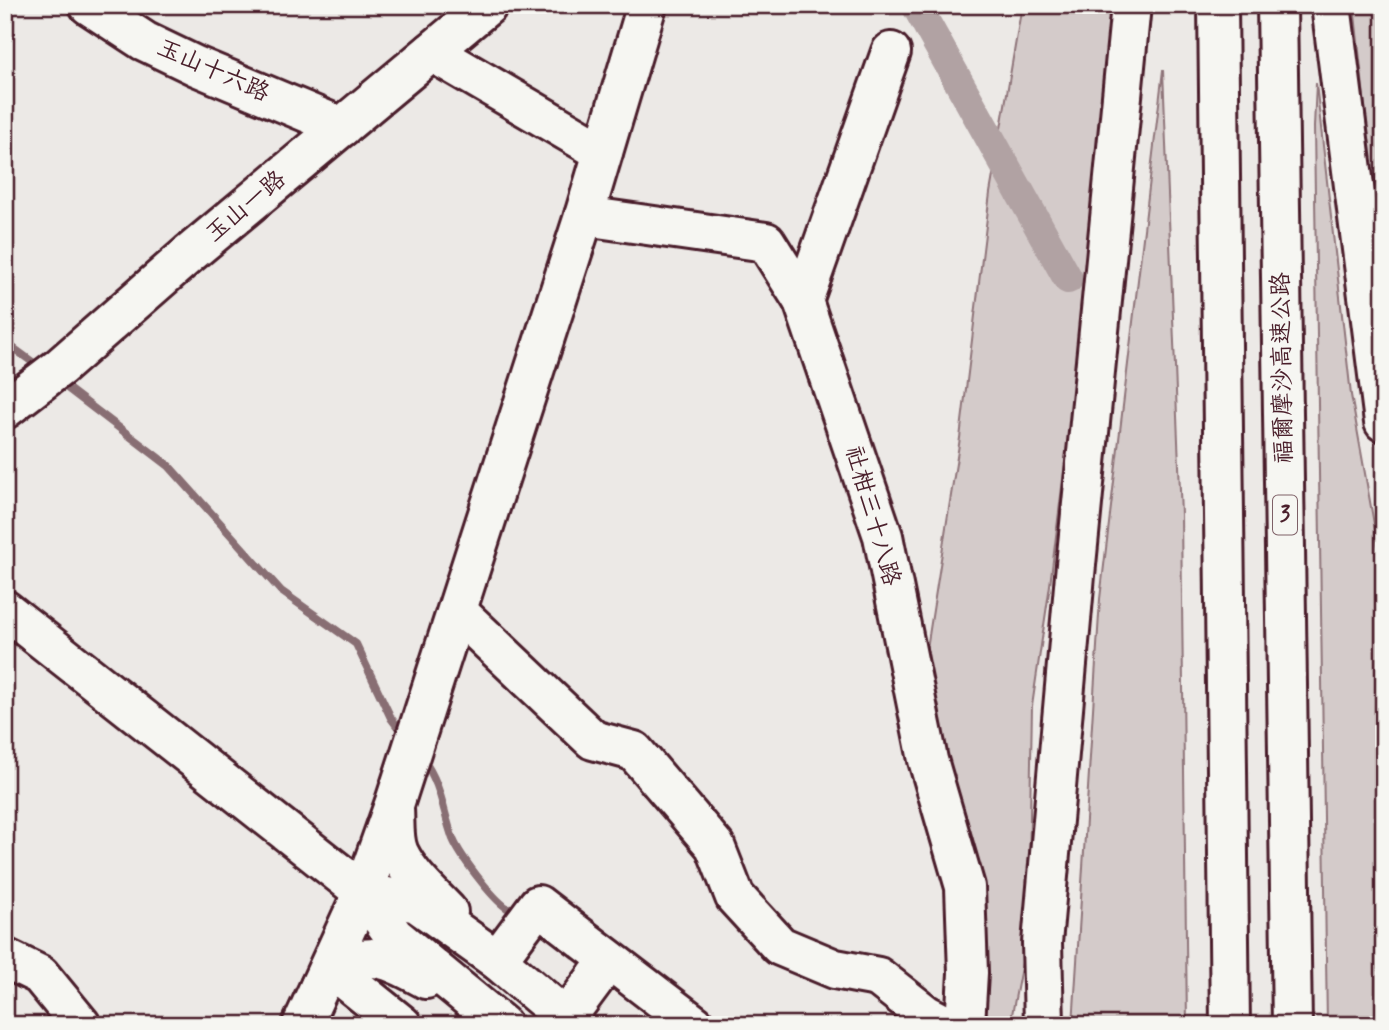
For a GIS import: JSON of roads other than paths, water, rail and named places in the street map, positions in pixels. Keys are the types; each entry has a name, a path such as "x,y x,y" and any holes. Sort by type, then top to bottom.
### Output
{"main road":[{"name":"玉山十六路","path":"89,5 144,41 342,127"},
{"name":"玉山一路","path":"5,409 49,375 189,254 488,5"},
{"path":"302,1025 328,979 394,805 584,216 647,5"},
{"path":"1044,1025 1042,943 1131,5"},
{"path":"1218,5 1230,1025"},
{"name":"福爾摩沙高速公路","path":"1278,5 1292,1025"},
{"path":"1331,5 1384,422"},
{"path":"432,52 603,152"},
{"path":"803,301 891,52"},
{"name":"社柑三十八路","path":"584,216 766,242 803,301 883,536 928,760 965,887 968,973 965,1025"},
{"path":"5,610 363,892 394,936 491,1016"},
{"path":"458,612 593,740 634,751 715,846 735,897 780,946 835,970 878,977 925,1014 946,1025"},
{"path":"394,805 398,852 419,883 497,960"},
{"path":"363,892 417,903 497,960 570,1021 609,960"},
{"path":"497,960 538,905 695,1025"},
{"path":"1023,1025 1042,943"},
{"path":"328,979 355,959 378,957 408,969 491,1016"},
{"path":"5,958 40,975 81,1025"},
{"path":"328,979 402,1025"}],"waterway":[{"path":"916,5 1068,279"},
{"path":"5,342 42,369"},
{"path":"58,381 169,466 281,591 356,644 391,718 403,734"},
{"path":"422,758 438,788 453,839 469,866 507,908"}]}
